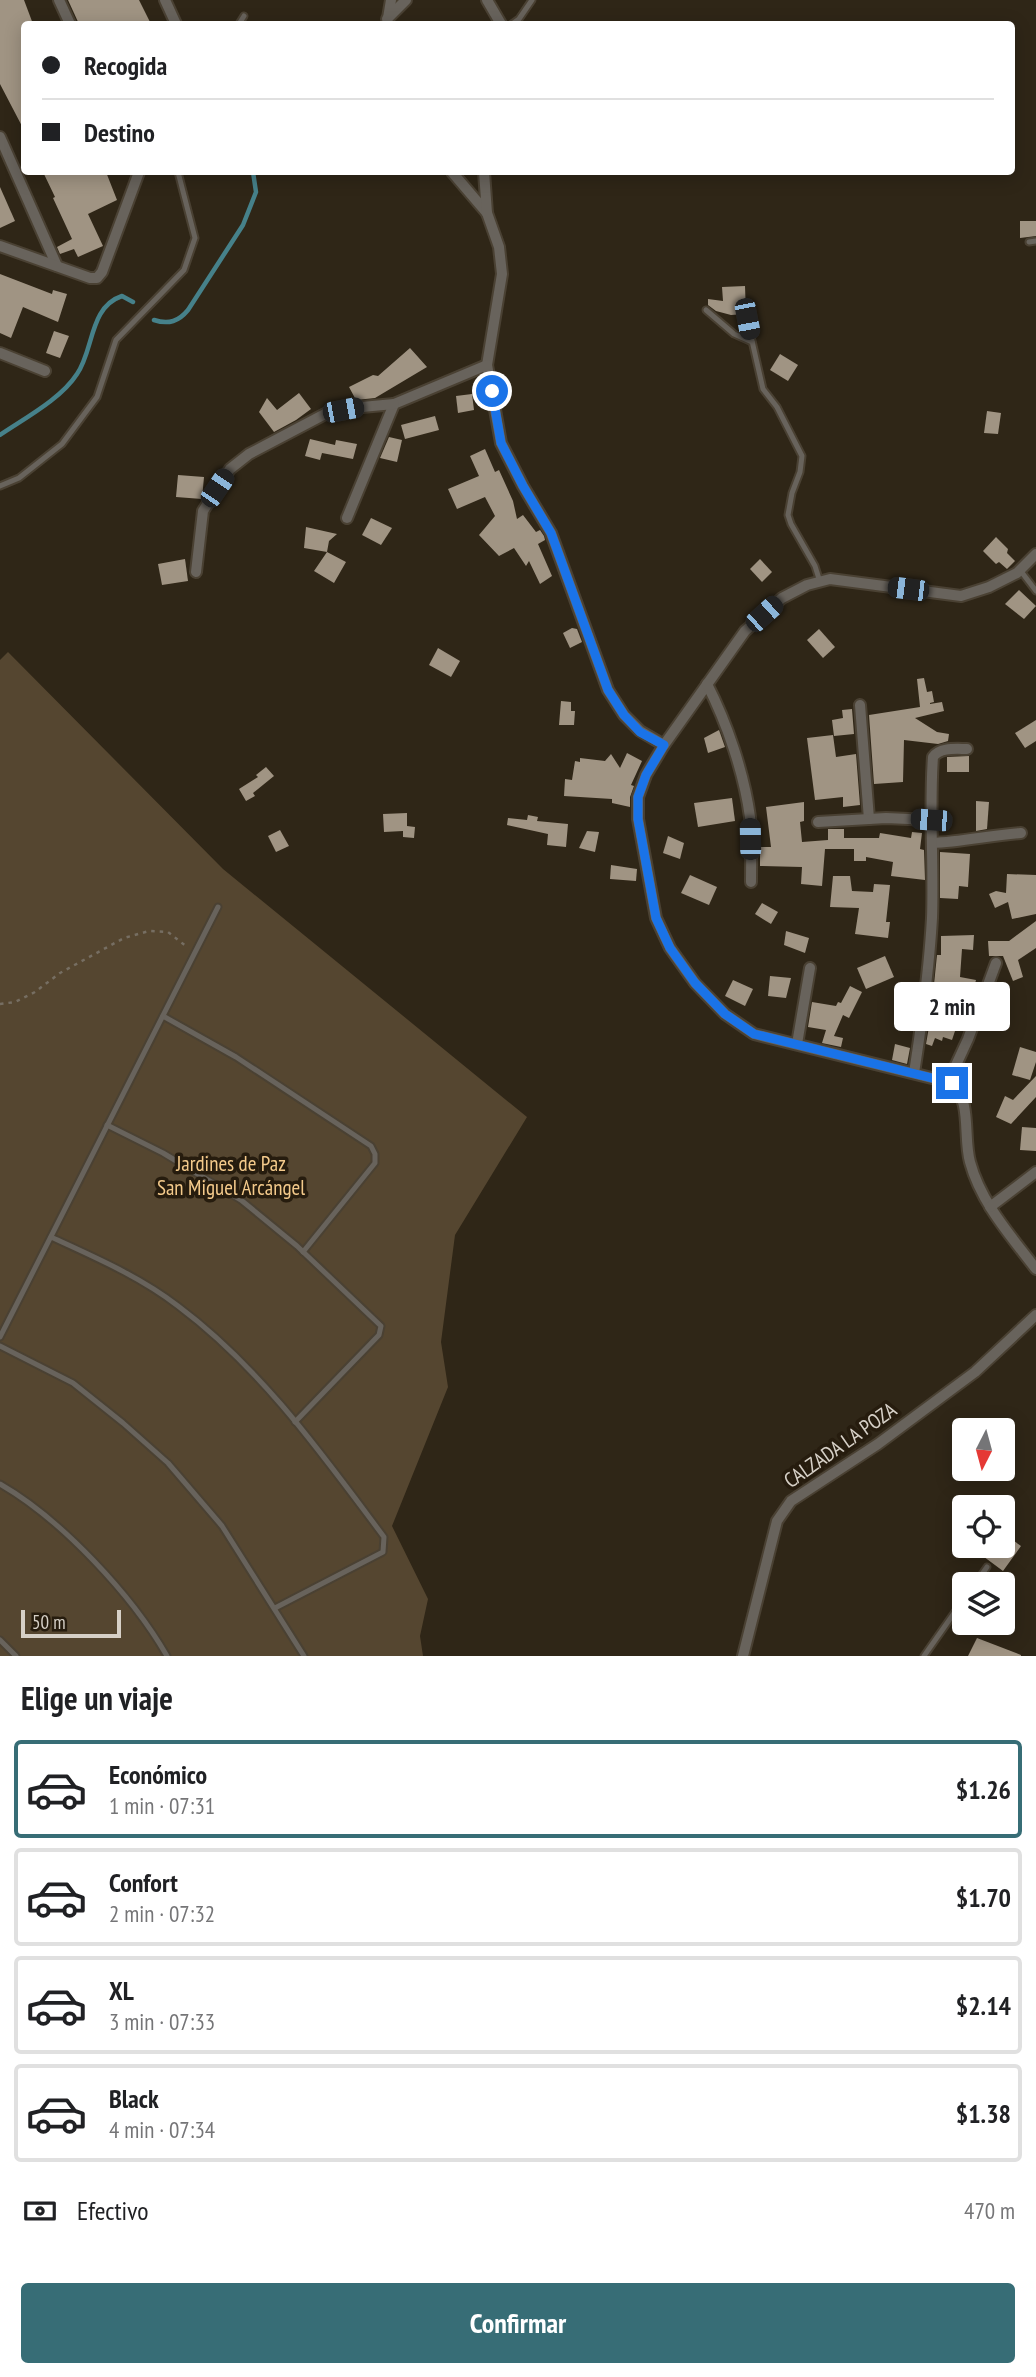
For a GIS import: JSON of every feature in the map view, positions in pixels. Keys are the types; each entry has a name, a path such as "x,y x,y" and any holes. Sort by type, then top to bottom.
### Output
{"street":[{"path":"59,0 69,21"},
{"path":"165,0 175,21"},
{"path":"387,21 391,0"},
{"path":"388,21 406,0"},
{"path":"487,0 498,21"},
{"path":"0,137 57,266"},
{"path":"0,246 90,278 97,278 102,272 138,175"},
{"path":"455,175 487,213"},
{"path":"485,175 487,213 499,247 502,274 487,365 501,443 551,533 608,690 624,715 640,732 664,745"},
{"path":"0,354 45,371"},
{"path":"196,572 203,511 230,469 249,454 324,414 394,404 487,365"},
{"path":"347,518 394,404"},
{"path":"1036,554 1020,570 989,587 961,596 830,579 807,585 782,598 745,631 664,745 646,775 638,797 638,819 656,918 670,948 695,983 725,1014 754,1034 952,1083 960,1090 964,1104 970,1163 990,1207 1036,1269"},
{"path":"708,684 723,715 744,788 750,817 751,881"},
{"path":"860,705 869,819"},
{"path":"914,1073 927,989 932,917 933,757 936,752 942,750 967,749"},
{"path":"818,822 886,818 931,820"},
{"path":"932,844 1021,833"},
{"path":"952,1083 956,1065 996,963"},
{"path":"797,1044 810,968"},
{"path":"990,1207 1036,1172"},
{"name":"CALZADA LA POZA","path":"743,1656 777,1521 791,1502 878,1444 975,1373 1036,1315"}],"lane":[{"path":"516,21 532,0"},
{"path":"241,21 244,16"},
{"path":"0,486 19,478 62,444 97,397 116,340 184,270 195,238 179,175"},
{"path":"706,310 734,334 752,342"},
{"path":"747,319 763,389 777,407 802,456 788,515 815,566 820,582"},
{"path":"1020,570 1036,591"},
{"path":"0,1338 218,907"},
{"path":"163,1016 236,1057 371,1146 376,1163 303,1252"},
{"path":"107,1125 163,1153 241,1200 303,1252 381,1326 379,1335 295,1422"},
{"path":"51,1237 129,1274 177,1305 220,1341 267,1387 384,1537 383,1552 275,1608"},
{"path":"0,1346 73,1383 167,1463 222,1526 304,1656"},
{"path":"0,1484 69,1536 121,1591 167,1656"},
{"path":"983,1572 987,1567"},
{"path":"924,1656 952,1616"},
{"path":"0,1640 16,1656"}],"path":[{"path":"0,1004 15,1002 35,992 60,972 124,937 149,931 168,932 194,954"}],"green space":[{"name":"Jardines de Paz San Miguel Arcángel","path":"8,652 223,869 527,1117 455,1235 441,1342 448,1387 392,1526 428,1599 420,1636 423,1656 0,1656 0,660"}],"building":[{"path":"0,0 24,0 32,21 21,21 21,124 0,84"},
{"path":"68,0 139,0 150,21 78,21"},
{"path":"44,175 107,175 117,200 88,214 103,246 78,257 74,249 60,254 57,247 72,239 53,198 55,197"},
{"path":"0,187 15,221 0,228"},
{"path":"1020,221 1036,221 1036,236 1020,238"},
{"path":"0,274 52,294 53,290 67,294 58,322 23,307 11,338 0,333"},
{"path":"745,286 746,314 731,315 716,311 708,305 708,299 723,301 722,287"},
{"path":"54,331 69,336 60,358 46,353"},
{"path":"410,348 427,367 375,398 356,400 349,387 373,375 378,376"},
{"path":"780,354 798,365 788,381 770,370"},
{"path":"299,393 311,409 274,432 259,412 267,398 277,410"},
{"path":"472,394 474,410 458,413 456,396"},
{"path":"987,411 1001,413 998,434 984,433"},
{"path":"435,416 439,430 405,439 401,425"},
{"path":"389,437 402,440 397,462 380,458"},
{"path":"310,439 335,445 336,440 357,444 353,459 322,453 320,460 305,456"},
{"path":"485,449 495,472 499,470 513,501 517,519 523,515 536,532 540,530 544,536 545,540 538,544 552,576 540,584 529,561 526,566 514,548 499,556 479,535 495,516 485,497 457,509 448,489 479,476 470,456"},
{"path":"178,475 204,477 202,499 176,497"},
{"path":"371,518 392,528 381,545 362,535"},
{"path":"306,527 337,534 329,541 327,552 304,548"},
{"path":"996,537 1015,561 1007,569 999,562 996,564 983,551"},
{"path":"327,552 346,562 334,583 314,571"},
{"path":"185,559 188,581 162,585 158,564"},
{"path":"760,559 772,572 762,582 750,569"},
{"path":"1019,590 1036,606 1024,619 1005,604"},
{"path":"572,628 577,629 582,642 570,648 563,633"},
{"path":"819,629 835,647 823,658 807,640"},
{"path":"438,648 460,661 451,677 429,665"},
{"path":"924,678 927,692 932,691 934,702 930,704 942,702 944,711 915,718 937,732 949,734 948,741 938,744 904,740 903,782 874,784 869,715 920,707 917,679"},
{"path":"561,701 571,702 571,711 575,711 574,725 559,725"},
{"path":"852,709 854,734 834,736 832,720 843,718 842,710"},
{"path":"1036,720 1036,741 1025,748 1015,733"},
{"path":"719,730 725,747 708,753 704,738"},
{"path":"833,735 836,757 856,754 860,805 843,807 843,797 815,800 807,738"},
{"path":"627,753 642,761 631,785 634,786 630,807 612,803 612,799 564,796 565,779 572,780 575,761 580,762 580,758 605,761 611,754 620,768"},
{"path":"969,756 969,772 947,772 947,757"},
{"path":"266,767 274,776 253,793 255,796 246,801 239,789 258,777 256,775"},
{"path":"732,798 735,821 698,827 694,803"},
{"path":"976,801 989,802 987,829 976,831"},
{"path":"804,802 804,821 800,822 802,842 828,840 828,829 844,829 844,838 879,838 880,833 911,838 912,832 922,833 920,849 924,850 925,880 891,876 893,862 866,857 866,861 854,861 854,849 825,849 822,886 801,884 802,867 760,866 760,847 771,847 766,807"},
{"path":"407,813 407,826 415,827 414,838 403,837 403,831 384,832 383,814"},
{"path":"528,815 538,817 537,821 568,824 566,847 547,845 548,834 507,825 508,818 527,820"},
{"path":"280,830 289,846 276,852 268,836"},
{"path":"587,831 599,832 595,852 579,848"},
{"path":"668,836 684,843 680,859 663,853"},
{"path":"940,852 970,854 968,887 959,886 958,899 940,898"},
{"path":"611,865 637,869 636,881 610,879"},
{"path":"1007,874 1036,875 1036,914 1012,919 1008,902 995,908 989,894 996,891 1006,893"},
{"path":"690,875 717,887 709,905 681,893"},
{"path":"833,876 850,876 852,891 873,892 874,884 890,885 886,922 890,922 888,938 855,934 859,908 830,907"},
{"path":"762,903 778,912 771,924 755,914"},
{"path":"1036,921 1036,948 1018,960 1023,977 1013,981 1003,956 989,956 988,941 1009,941"},
{"path":"786,931 809,938 805,953 784,945"},
{"path":"974,935 973,950 962,949 960,977 976,980 973,991 966,990 961,1014 968,1016 963,1030 956,1028 952,1040 943,1037 942,1041 935,1038 932,1046 926,1044 935,1005 932,1004 937,955 941,955 941,936"},
{"path":"885,956 894,977 866,989 857,968"},
{"path":"770,976 791,978 786,998 768,996"},
{"path":"733,980 753,989 745,1006 725,996"},
{"path":"850,986 862,992 849,1018 843,1015 834,1036 843,1038 841,1047 822,1043 826,1030 808,1027 812,1002 836,1006 838,1002 841,1003"},
{"path":"895,1044 910,1048 907,1064 892,1060"},
{"path":"1020,1047 1036,1052 1030,1080 1012,1075"},
{"path":"1036,1076 1036,1097 1011,1124 996,1117 1005,1096 1013,1100"},
{"path":"1022,1127 1036,1128 1036,1151 1020,1150"},
{"path":"1015,1542 1021,1546 1015,1554"},
{"path":"986,1558 1012,1558 1003,1571"},
{"path":"977,1638 1021,1655 1021,1656 968,1656"}],"waterway":[{"path":"154,320 173,321 188,310 243,225 256,192 253,175"},
{"path":"0,435 42,408 70,383 82,364 103,309 122,296 133,302"}],"route":[{"path":"492,391 501,443 551,533 608,690 624,715 640,732 664,745 646,775 638,797 638,819 656,918 670,948 695,983 725,1014 754,1034 952,1083"}]}
